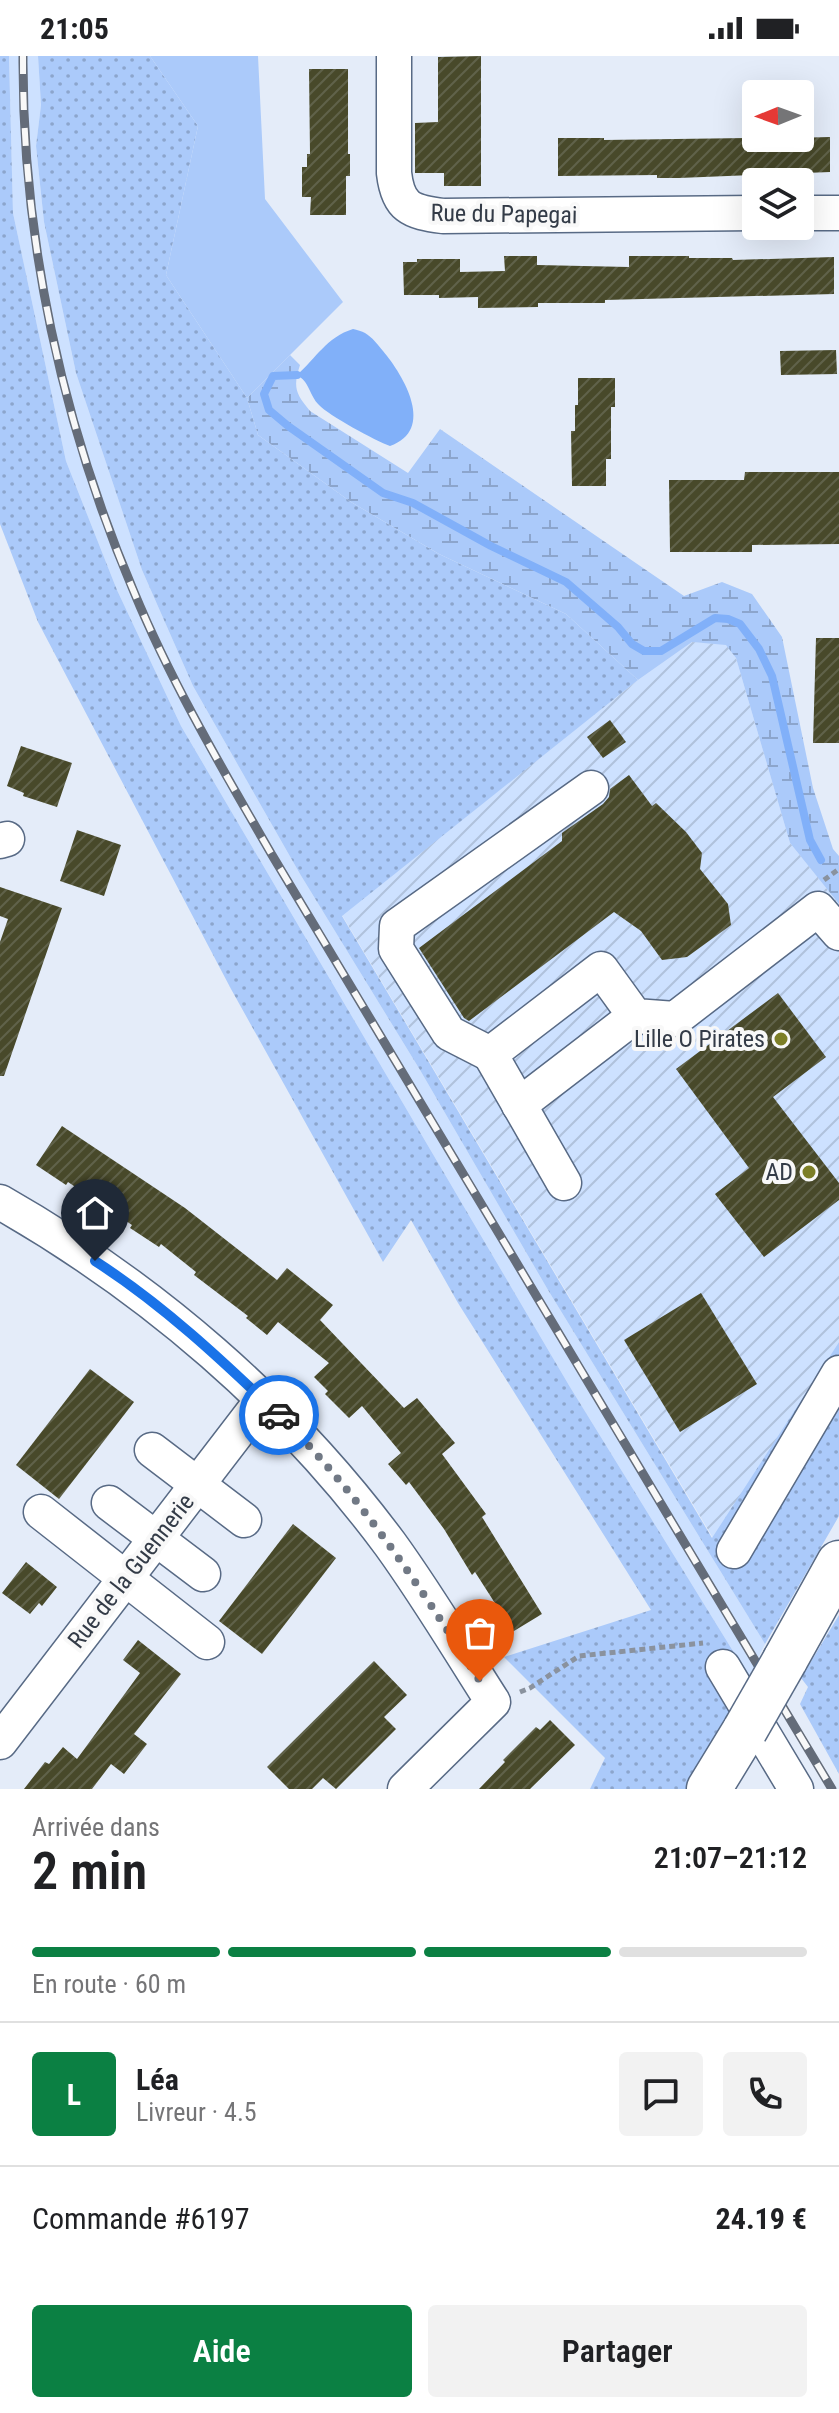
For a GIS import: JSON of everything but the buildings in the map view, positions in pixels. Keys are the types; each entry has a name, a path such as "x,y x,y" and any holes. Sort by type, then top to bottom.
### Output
{"main road":[{"path":"709,1789 839,1563"}],"street":[{"name":"Rue du Papegai","path":"394,56 394,173 396,189 408,208 443,216 742,213"},
{"path":"814,213 839,213"},
{"path":"564,1183 490,1054 449,1033 396,949 397,926 591,788"},
{"path":"519,1105 635,1016 675,1019 768,946 832,912"},
{"path":"490,1054 601,969 635,1016"},
{"path":"0,1202 109,1270 182,1327 263,1399 310,1447 388,1542 493,1702 405,1789"},
{"path":"734,1551 839,1373"},
{"name":"Rue de la Guennerie","path":"0,1742 263,1399"},
{"path":"152,1450 244,1520"},
{"path":"109,1503 203,1574"},
{"path":"41,1512 207,1642"},
{"path":"723,1667 796,1789"}],"path":[{"path":"493,1702 530,1688 579,1656 709,1643 723,1667"}],"shaded area":[{"path":"9,56 38,56 41,105 36,146 44,222 76,373 142,570 193,686 300,874 420,1070 548,1290 765,1644 749,1677 570,1387 181,726 117,590 66,461 13,213"},
{"path":"353,329 375,341 399,374 412,402 414,416 411,428 404,438 390,446 324,409 305,381 297,375 329,343"},
{"path":"692,642 726,644 736,658 790,843 839,904 839,1342 713,1538 342,915 638,680"}],"green space":[{"path":"0,56 9,56 13,213 66,461 117,590 181,726 570,1387 749,1677 687,1789 590,1789 605,1758 504,1657 651,1610 458,1303 411,1220 383,1262 231,989 38,622 0,524"},
{"path":"38,56 150,56 198,126 166,275 247,398 258,435 351,502 439,554 566,614 638,680 342,916 712,1538 839,1342 839,1516 765,1644 548,1290 420,1070 300,874 193,686 142,570 76,373 44,222 36,146 41,105"},
{"path":"150,56 258,56 265,199 343,302 247,398 166,275 198,126"},
{"path":"290,355 300,365 297,390 310,411 408,473 440,429 684,596 722,582 752,594 782,637 813,788 833,849 839,856 839,904 790,843 736,658 726,645 692,642 638,680 566,614 439,554 351,502 258,435 247,398"},
{"path":"839,1615 839,1774 800,1704 808,1687 801,1678"}],"waterway":[{"path":"297,375 273,376 264,394 269,410 288,426 383,493 413,503 491,546 566,582 618,627 632,644 644,651 661,651 715,618 740,624 759,649 772,676 810,840 821,860"}],"railway":[{"path":"23,56 30,194 51,330 86,463 149,626 199,726 272,855 832,1789"}],"way so far":[{"path":"279,1415 310,1447 388,1542 480,1681"}],"place":[{"name":"Lille O Pirates","path":"781,1039"},
{"name":"AD","path":"809,1172"}],"route":[{"path":"95,1261 182,1327 279,1415"}]}
